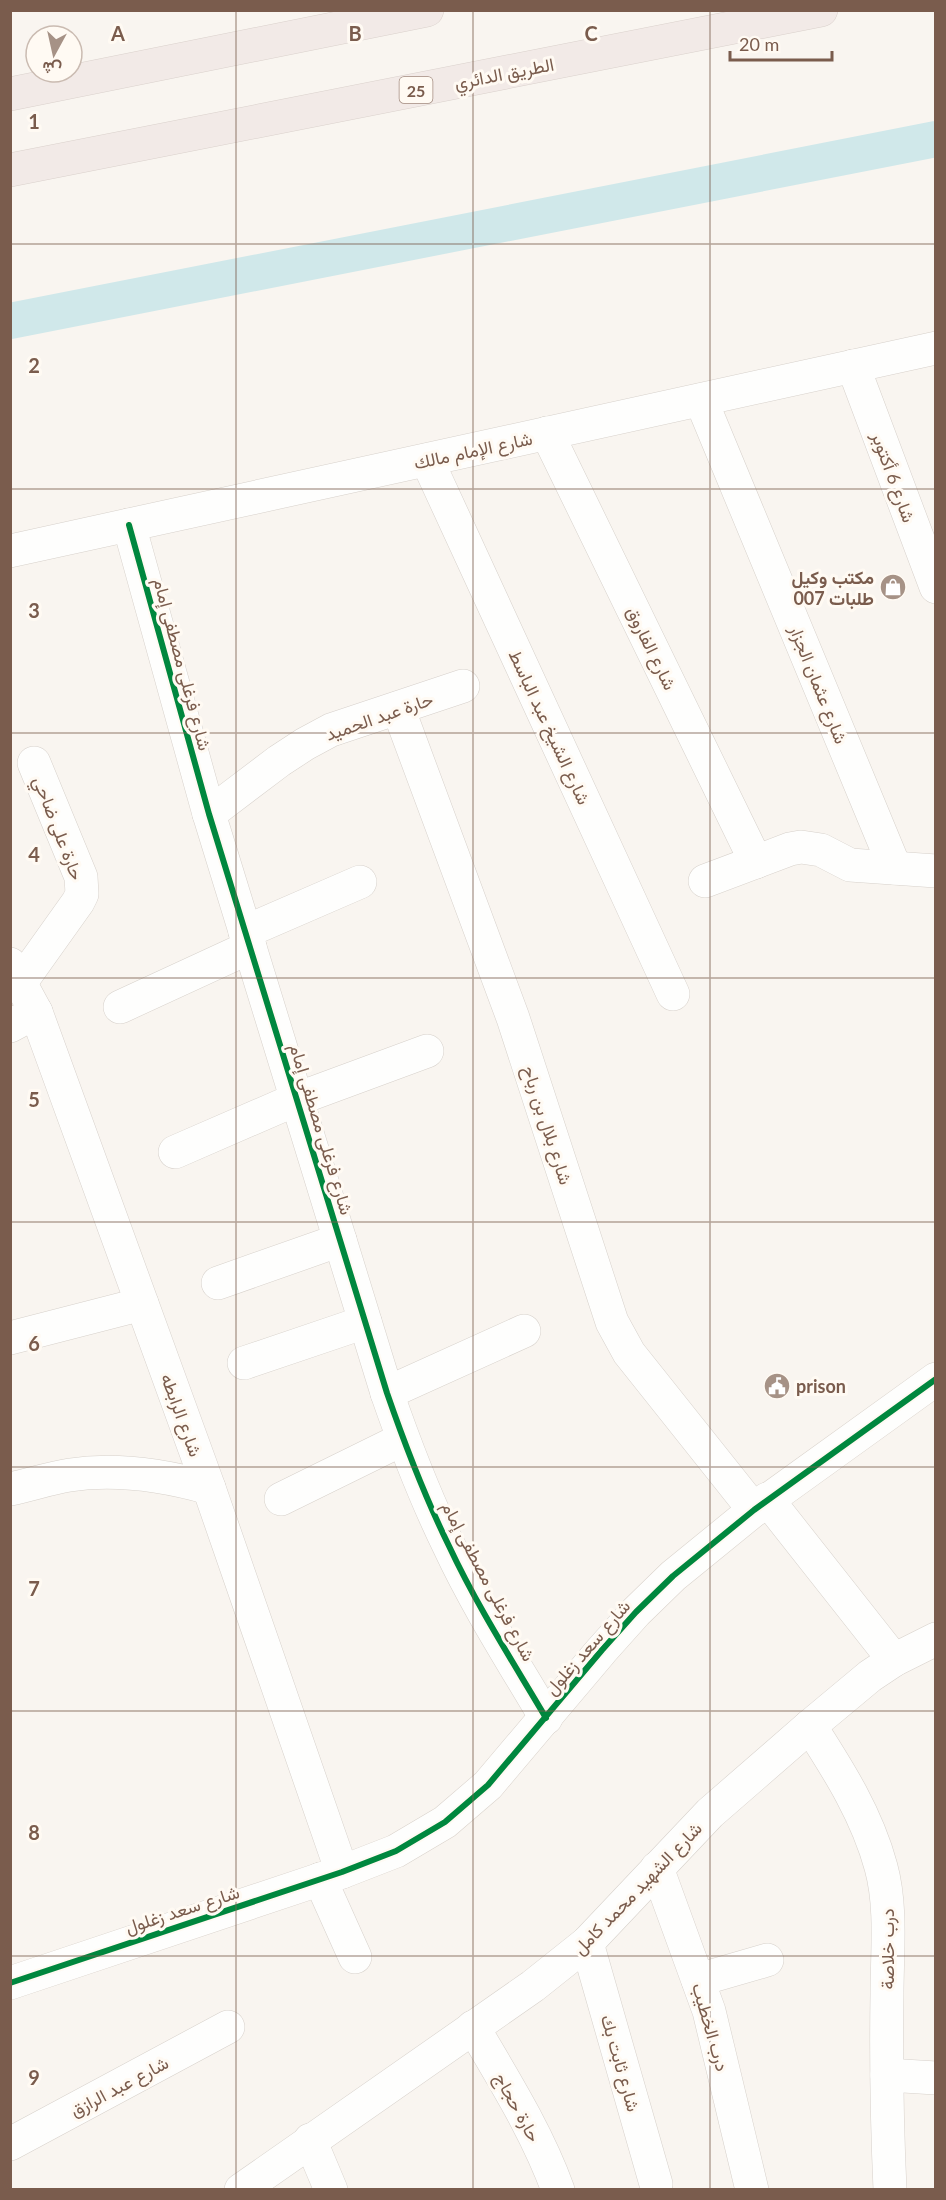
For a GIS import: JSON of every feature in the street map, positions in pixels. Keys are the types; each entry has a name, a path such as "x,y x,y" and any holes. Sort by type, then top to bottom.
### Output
{"highway":[{"path":"10,94 427,10"},
{"name":"الطريق الدائري","path":"10,170 779,15 821,10"}],"street":[{"name":"شارع الإمام مالك","path":"10,551 936,348"},
{"name":"شارع 6 أكتوبر","path":"853,366 936,587"},
{"name":"شارع عثمان الجزار","path":"701,400 895,868"},
{"name":"شارع الفاروق","path":"547,433 756,862"},
{"name":"شارع الشيخ عبد الباسط","path":"427,460 673,994"},
{"name":"شارع فرغلى مصطفى إمام","path":"129,525 209,814 403,1439 449,1546 490,1624 546,1718"},
{"name":"حارة عبد الحميد","path":"209,814 279,761 331,730 464,686"},
{"name":"شارع بلال بن رباح","path":"398,708 513,1018 612,1322 629,1353 894,1660"},
{"name":"حارة على ضاحي","path":"16,973 78,902 82,894 81,877 34,763"},
{"path":"705,881 790,849 811,848 821,850 850,865 936,871"},
{"path":"120,1007 360,882"},
{"name":"شارع الرابطه","path":"16,973 23,1019 142,1304 208,1488 355,1957"},
{"path":"175,1152 297,1099 427,1052"},
{"path":"218,1283 340,1240"},
{"path":"10,1338 142,1304"},
{"path":"244,1363 365,1322"},
{"path":"387,1393 524,1331"},
{"name":"شارع سعد زغلول","path":"10,1983 396,1851 445,1822 488,1785 636,1612 673,1576 760,1505 936,1379"},
{"path":"281,1499 403,1439"},
{"path":"10,1489 69,1475 104,1472 139,1473 174,1478 208,1488"},
{"name":"شارع الشهيد محمد كامل","path":"241,2190 532,1986 587,1943 710,1813 870,1676 894,1660 936,1639"},
{"name":"درب خلاصة","path":"810,1726 849,1788 871,1835 882,1869 887,1905 890,2190"},
{"name":"درب الخطيب","path":"657,1868 698,1980 718,2044 752,2190"},
{"name":"شارع ثابت بك","path":"587,1943 656,2184"},
{"path":"698,1980 767,1960"},
{"name":"شارع عبد الرازق","path":"10,2144 228,2027"},
{"name":"حارة حجاج","path":"473,2027 520,2108 549,2165 558,2190"},
{"path":"887,2075 936,2078"},
{"path":"310,2140 331,2190"}],"waterway":[{"path":"10,321 936,139"}],"cycle path":[{"path":"129,525 209,814 387,1393 424,1490 460,1568 546,1718"},
{"path":"10,1983 342,1872 396,1851 445,1822 488,1785 602,1650 673,1576 754,1510 936,1379"}],"place":[{"name":"مكتب وكيل طلبات 007","path":"893,587"},
{"name":"prison","path":"777,1386"}]}
